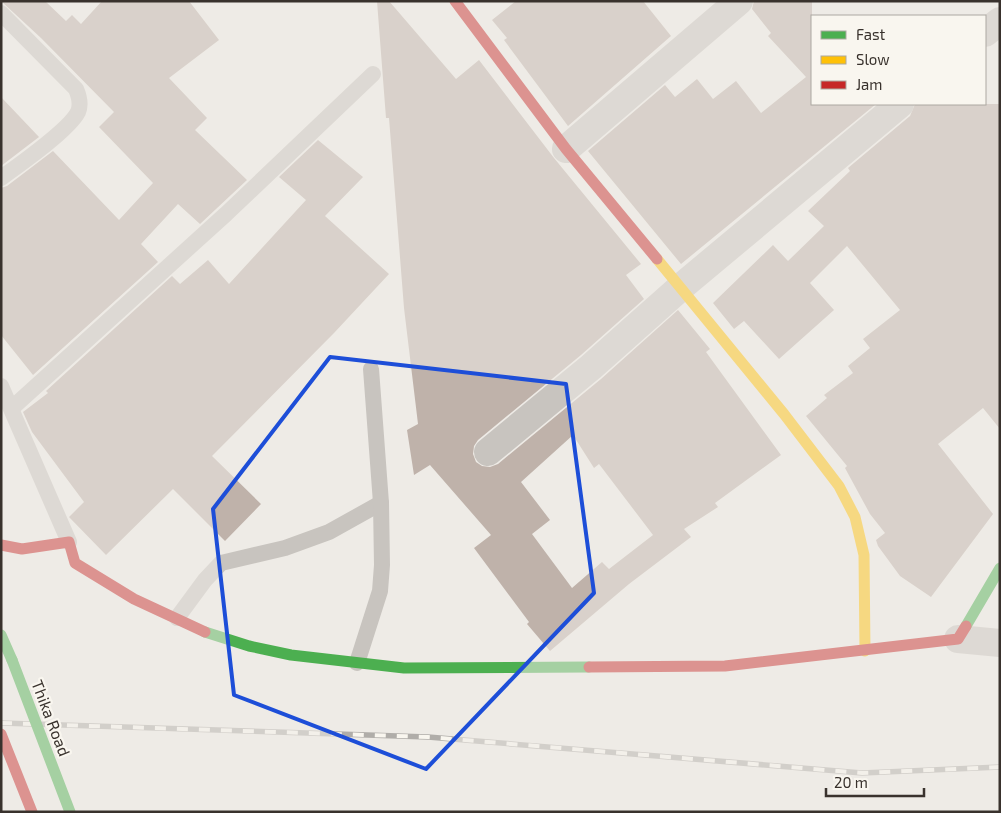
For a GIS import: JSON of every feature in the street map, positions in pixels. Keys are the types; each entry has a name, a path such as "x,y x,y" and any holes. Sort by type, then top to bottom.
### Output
{"main road":[{"path":"455,1 566,149 784,414 839,486 855,517 864,555 864,651"},
{"path":"1,545 22,549 69,542 74,563 134,599 213,635 249,646 291,655 404,668 715,666 864,651 958,639 1000,568"},
{"name":"Thika Road","path":"1,635 70,812"},
{"path":"1,734 32,812"}],"street":[{"path":"566,149 739,1"},
{"path":"986,32 1000,20"},
{"path":"488,452 591,367 681,287 899,105"},
{"path":"958,639 1000,643"}],"lane":[{"path":"1,13 76,89 80,100 78,112 53,139 1,178"},
{"path":"12,408 226,214 373,74"},
{"path":"357,663 380,591 382,565 381,503 371,369"},
{"path":"1,386 69,542"},
{"path":"177,618 205,580 221,563 286,548 329,532 381,503"}],"highlighted area":[{"path":"330,357 566,384 594,593 426,769 234,695 213,509"}],"building":[{"path":"1,1 45,1 66,21 72,15 81,24 102,1 189,1 219,40 169,78 207,118 195,130 247,180 200,224 178,204 141,244 158,262 33,375 1,335 1,188 7,186 53,151 119,220 153,183 99,127 114,112 41,38"},
{"path":"377,1 389,1 456,79 479,60 554,158 641,264 626,275 644,299 581,355 478,440 474,446 473,454 476,462 482,466 490,467 498,464 601,379 678,310 710,349 706,352 781,455 715,503 718,507 684,529 691,537 629,584 550,651 527,624 529,622 474,548 491,535 430,465 414,475 407,430 418,424 404,308 389,118 386,118","holes":["573,435 594,468 599,464 653,535 609,569 602,562 572,588 532,534 550,520 521,482"]},
{"path":"516,1 643,1 671,36 568,126 504,40 507,38 492,20"},
{"path":"754,1 812,1 811,105 875,105 681,264 588,151 665,85 675,97 697,79 713,99 736,81 761,113 806,77 768,36 771,33 752,9"},
{"path":"1,97 39,137 1,166"},
{"path":"1000,104 1000,429 983,408 938,444 993,514 931,597 900,576 878,546 876,540 885,533 870,514 845,468 847,466 806,416 827,398 824,395 853,373 848,366 870,348 863,339 900,310 847,246 810,283 834,310 779,359 744,321 734,329 713,303 773,245 788,261 824,226 808,211 850,171 848,168 910,116 915,105"},
{"path":"318,140 363,177 325,216 389,274 334,333 212,456 261,504 225,541 173,489 106,555 69,517 84,502 32,432 23,412 48,393 46,391 172,276 180,284 208,260 229,284 306,200 279,177"}],"railway":[{"path":"1,723 428,737 862,773 1000,767"}],"traffic: fast":[{"path":"966,626 1000,568"},
{"path":"205,632 249,646 291,655 404,668 589,667"},
{"path":"1,635 12,660"},
{"path":"12,660 70,812"}],"traffic: slow":[{"path":"657,259 784,414 839,486 855,517 864,555 865,651"}],"traffic: jam":[{"path":"455,1 566,149 657,259"},
{"path":"1,545 22,549 69,542 75,563 134,599 205,632"},
{"path":"589,667 725,666 958,639 966,626"},
{"path":"1,734 32,812"}]}
